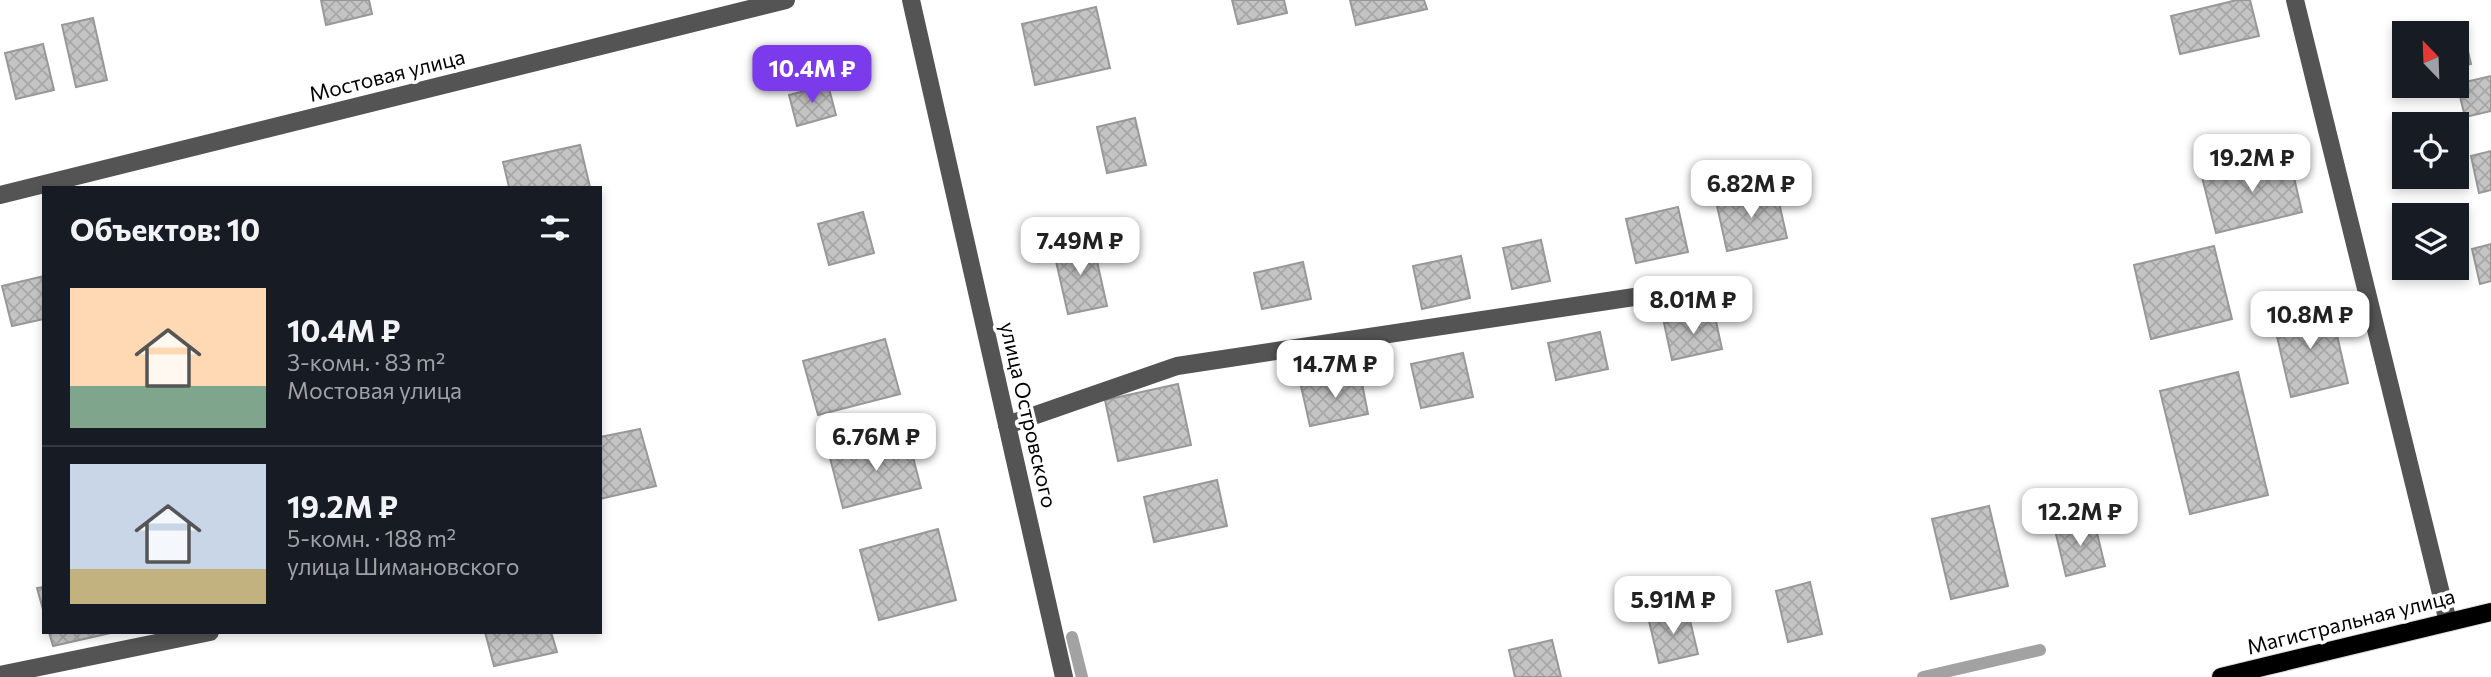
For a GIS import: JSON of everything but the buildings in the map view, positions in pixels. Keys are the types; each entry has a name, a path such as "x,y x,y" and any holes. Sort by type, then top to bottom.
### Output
{"main road":[{"name":"Магистральная улица","path":"2221,677 2491,612"}],"street":[{"name":"Мостовая улица","path":"0,195 786,0"},
{"name":"улица Островского","path":"911,0 1064,677"},
{"path":"2295,0 2448,622"},
{"path":"1007,425 1177,366 1707,286"},
{"path":"0,675 200,634"}],"waterway":[{"path":"1072,637 1082,677"},
{"path":"1923,677 2040,650"}]}
